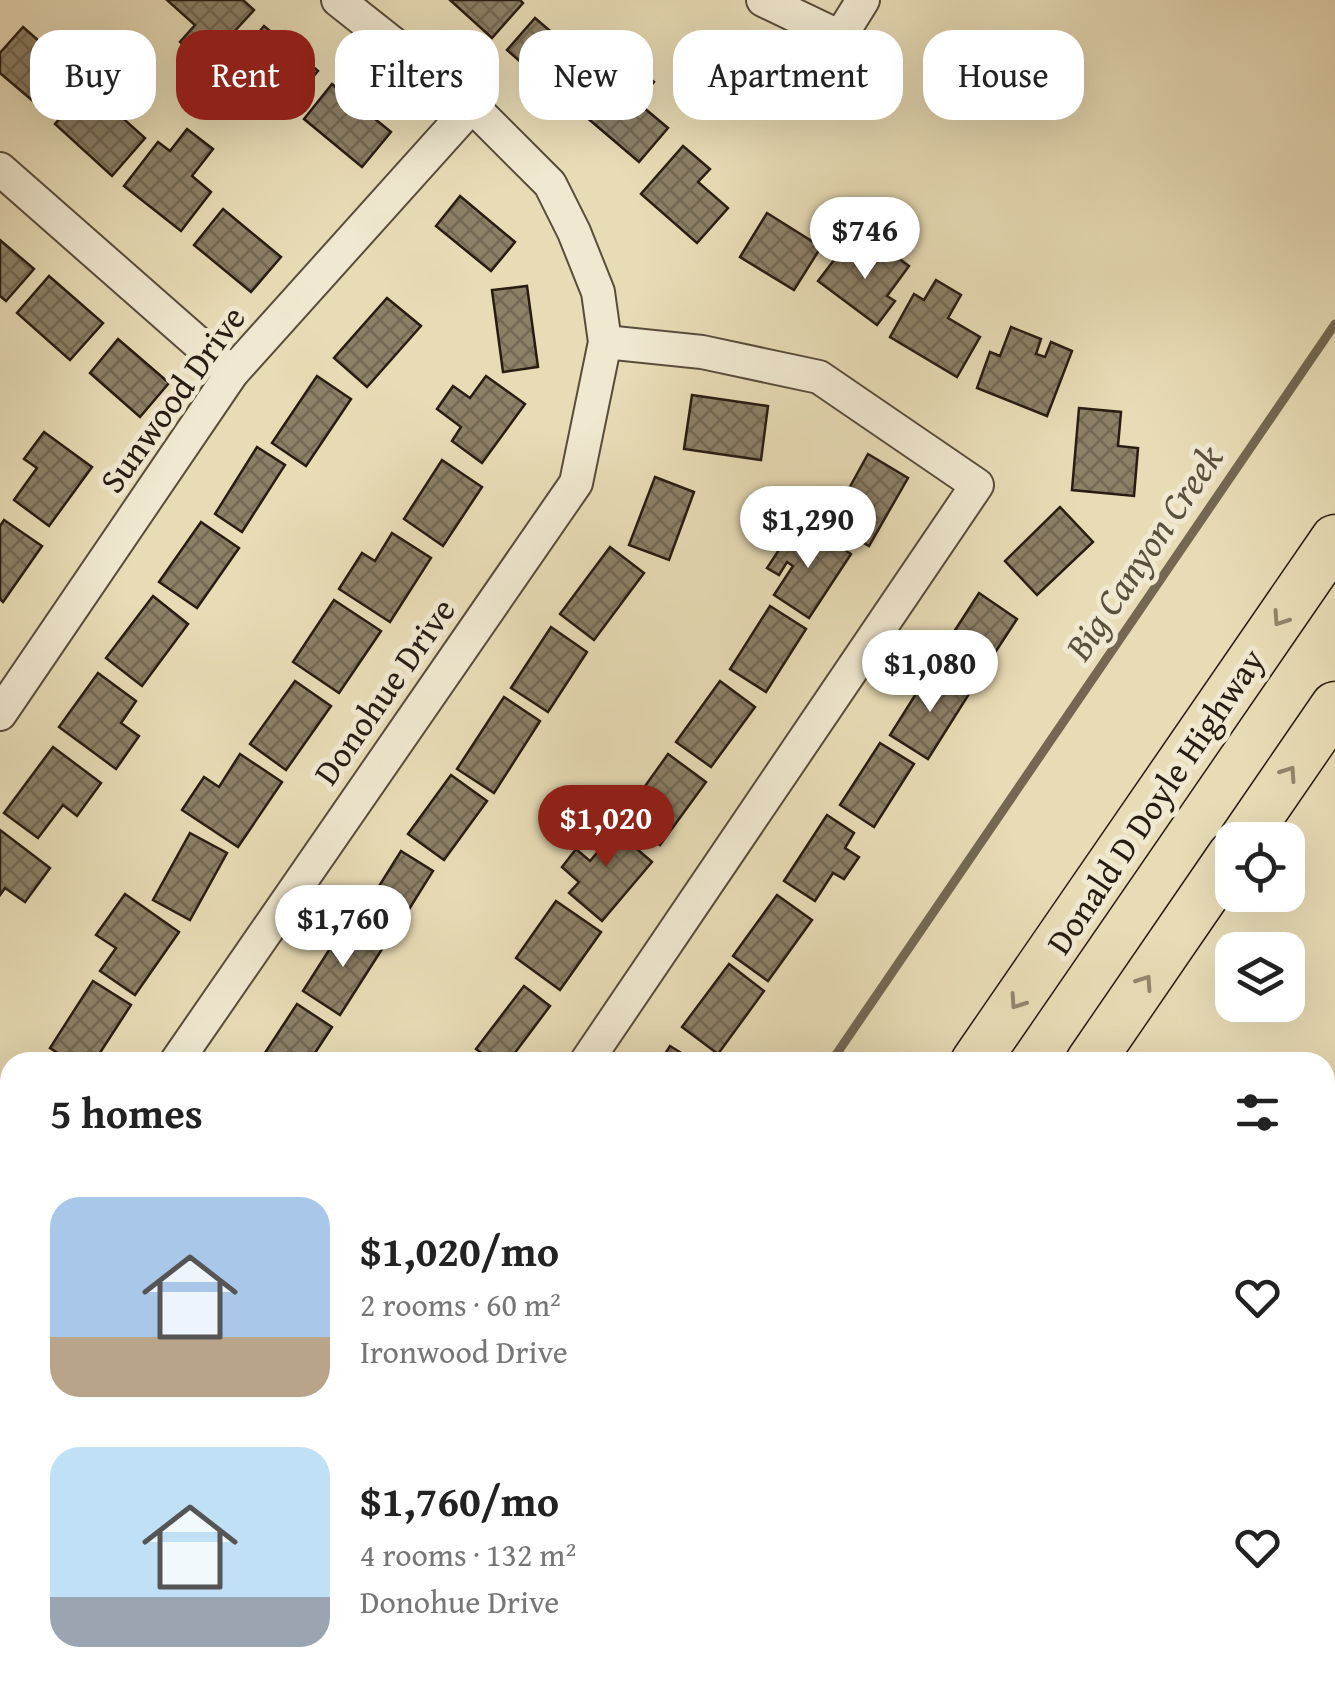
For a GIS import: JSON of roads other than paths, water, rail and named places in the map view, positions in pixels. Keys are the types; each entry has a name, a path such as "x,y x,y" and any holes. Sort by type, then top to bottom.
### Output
{"highway":[{"name":"Donald D Doyle Highway","path":"983,1052 1335,539"},
{"path":"1255,822 1335,706"},
{"path":"1097,1052 1215,880"}],"street":[{"name":"Donohue Drive","path":"338,0 376,30"},
{"path":"763,0 840,37 863,0"},
{"name":"Sunwood Drive","path":"0,714 11,673 232,374 459,120"},
{"name":"Donohue Drive","path":"183,1052 576,482 605,342 598,292 550,184 486,120"},
{"path":"0,169 232,374"},
{"path":"593,1052 977,485 819,377 702,352 605,342"}],"waterway":[{"name":"Big Canyon Creek","path":"838,1052 1335,324"}]}
